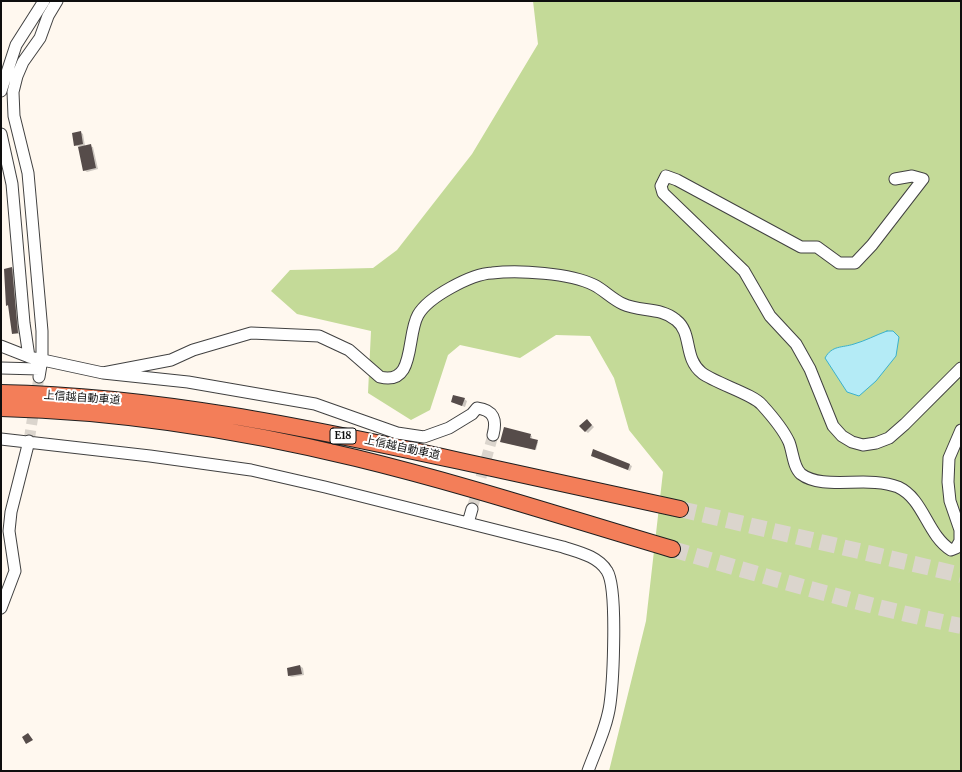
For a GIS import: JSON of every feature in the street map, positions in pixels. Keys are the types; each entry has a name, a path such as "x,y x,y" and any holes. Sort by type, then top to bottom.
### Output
{"highway":[{"name":"上信越自動車道","path":"1,393 97,398 160,404 238,417 375,442 680,509"},
{"name":"上信越自動車道","path":"1,408 73,412 156,420 212,428 312,448 460,486 672,549"}],"street":[{"path":"1,91 16,46 44,1"},
{"path":"40,368 42,331 28,173 14,116 13,92 17,76 23,62 40,38 48,16 57,1"},
{"path":"1,134 12,184 24,323 29,357"},
{"path":"895,178 912,176 923,179 872,245 855,263 839,263 817,247 801,248 677,180 666,176 661,186 663,193 744,271 770,316 796,344 810,369 833,426 842,436 852,442 863,445 876,443 889,438 961,368"},
{"path":"104,373 171,360 193,350 251,333 319,336 349,350 380,376 387,378 396,377 403,371 409,357 411,334 418,314 430,302 460,282 492,273 564,276 593,284 622,303 640,309 662,311 678,320 686,334 692,361 701,372 759,401 789,442 799,472 811,480 828,482 873,482 899,488 912,498 936,537 951,550 956,548 960,541 960,530 950,501 949,458 961,430"},
{"path":"1,346 29,357 40,368"},
{"path":"1,368 40,368 188,382 315,404 397,433 424,437 449,428 472,414 478,408 486,409 493,415 496,424 494,435"},
{"path":"1,439 29,441 251,470 325,487 563,547 591,556 600,562 608,571 612,585 613,608 610,704 602,734 588,771"},
{"path":"1,608 15,571 9,531 11,512 29,441"},
{"path":"468,523 472,509"}],"green space":[{"path":"533,1 961,1 961,771 609,771 646,621 663,472 629,430 614,378 590,336 556,335 520,358 460,345 448,355 430,410 411,420 368,393 371,331 297,314 271,291 290,270 373,268 397,250 472,154 538,44"}],"water":[{"path":"887,331 893,331 899,337 896,356 876,381 859,396 847,392 825,358 834,349 858,343"}],"building":[{"path":"81,131 83,144 74,146 72,133"},
{"path":"91,144 96,168 83,171 78,147"},
{"path":"12,267 18,333 12,334 8,305 6,306 4,269"},
{"path":"453,395 465,398 462,406 451,402"},
{"path":"587,419 592,425 585,432 579,426"},
{"path":"504,427 531,434 530,438 538,440 535,450 500,442"},
{"path":"593,449 630,464 628,470 591,456"},
{"path":"300,665 302,674 288,676 287,668"},
{"path":"28,733 33,740 26,744 22,737"}],"tunnel":[{"path":"29,441 39,377"},
{"path":"472,509 493,435"},
{"path":"680,509 961,575"},
{"path":"672,549 852,600 961,626"}]}
